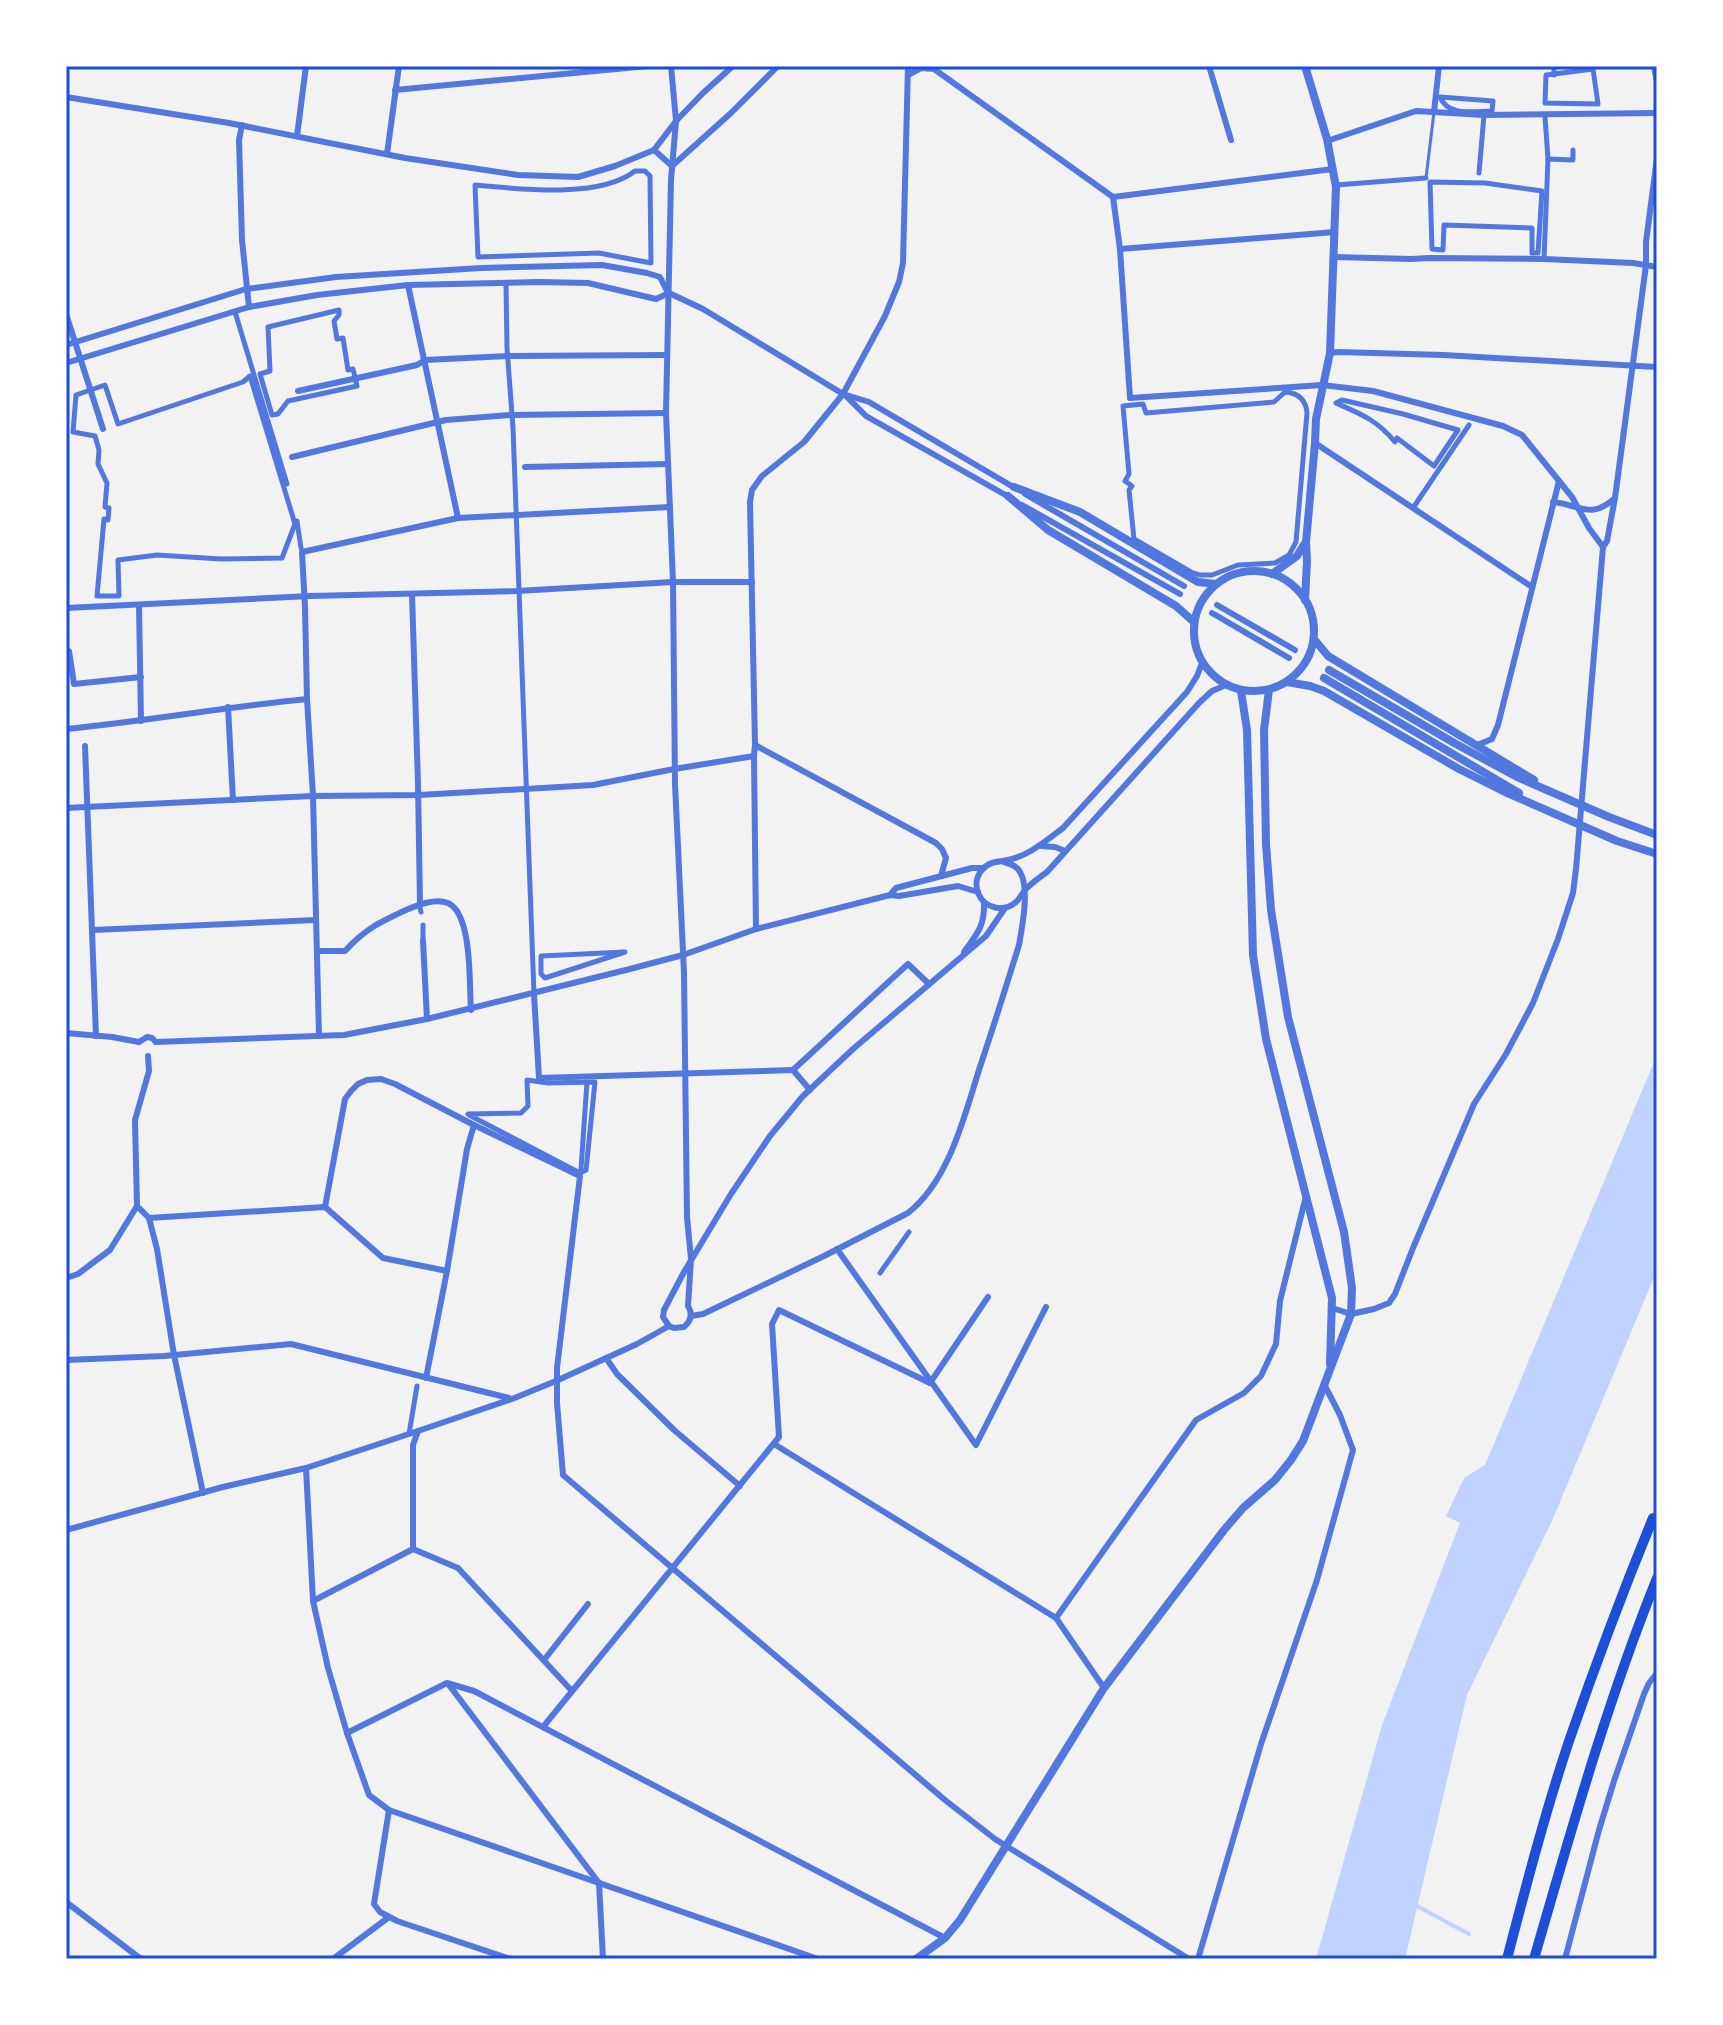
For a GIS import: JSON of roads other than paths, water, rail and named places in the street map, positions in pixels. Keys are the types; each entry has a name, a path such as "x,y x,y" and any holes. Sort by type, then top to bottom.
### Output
{"highway":[{"path":"1507,1959 1569,1742 1607,1633 1653,1518"},
{"path":"1534,1958 1587,1775 1657,1578"}],"street":[{"path":"297,136 306,66"},
{"path":"387,154 399,66"},
{"path":"395,90 648,66"},
{"path":"671,66 676,121 672,166 666,413 673,582 674,769 683,955 687,1217 691,1259 688,1306 691,1316"},
{"path":"66,97 518,175 578,177 654,150 676,121 733,66"},
{"path":"672,166 778,66"},
{"path":"756,929 752,490 762,476 804,442 843,394 885,316 899,282 903,263 908,66"},
{"path":"1209,66 1231,140"},
{"path":"1305,66 1336,185 1330,353 1316,419 1306,542 1305,600"},
{"path":"1434,112 1439,66"},
{"path":"1554,66 1554,75"},
{"path":"1654,66 1657,82"},
{"path":"908,75 921,68 934,67 1113,197 1333,169"},
{"path":"1593,69 1598,104 1545,103 1546,75 1554,75 1593,69"},
{"path":"1440,97 1493,101 1492,111 1453,111 1446,107 1440,97"},
{"path":"1327,141 1416,111 1484,115 1657,113"},
{"path":"1479,173 1484,115"},
{"path":"1544,259 1548,159 1545,117"},
{"path":"242,125 239,140 249,307"},
{"path":"654,150 672,166"},
{"path":"1548,159 1573,160 1573,150"},
{"path":"1332,1308 1351,1314 1389,1303 1395,1294 1474,1104 1506,1054 1533,1003 1573,893 1603,547 1607,541 1615,498 1657,158"},
{"path":"635,171 645,171 650,176 651,263 599,253 478,257 475,185 583,190 626,178 635,171"},
{"path":"1336,185 1426,178"},
{"path":"1430,182 1485,183 1542,191 1538,253 1532,253 1532,228 1458,225 1444,225 1443,250 1432,249 1430,182"},
{"path":"1113,197 1120,249 1130,398 1322,385 1373,391 1503,426 1522,435 1559,481 1603,547"},
{"path":"1120,249 1335,232"},
{"path":"1334,257 1544,259 1657,267"},
{"path":"66,345 246,289 347,276 602,265 647,273 660,277 669,293 697,306 843,394 866,416 1180,594"},
{"path":"66,363 249,307 317,295 408,285 539,282 588,283 656,299 669,293"},
{"path":"506,284 539,1078 793,1070 908,964 929,984"},
{"path":"408,285 458,518"},
{"path":"339,310 334,321 337,339 343,338 348,370 353,369 355,378 357,386 288,401 278,414 272,415 260,374 270,371 268,327 339,310"},
{"path":"235,312 287,486 302,550 319,1036"},
{"path":"66,314 103,429"},
{"path":"1330,353 1443,355 1657,367"},
{"path":"298,391 417,365 425,360 666,355"},
{"path":"250,376 295,524 282,558 221,559 157,555 118,560 119,596 97,596 104,519 108,520 109,508 105,507 107,483 98,464 99,450 95,436 73,432 76,395 90,390 105,385 118,424 243,382 250,376"},
{"path":"1285,392 1294,393 1303,400 1307,411 1302,466 1296,542 1289,555 1272,564 1247,564 1212,575 1196,574 1134,539 1129,490 1132,486 1125,481 1129,474 1123,406 1143,404 1146,413 1274,402 1285,392"},
{"path":"843,394 869,402 1184,586"},
{"path":"1337,401 1403,414 1458,430 1434,466 1397,438 1395,442 1368,416 1337,401"},
{"path":"292,457 446,420 511,415 666,413"},
{"path":"1413,508 1469,425"},
{"path":"1315,443 1532,587"},
{"path":"525,467 668,464"},
{"path":"1477,745 1492,739 1498,725 1559,481"},
{"path":"1014,487 1080,512 1198,582 1216,584"},
{"path":"1008,496 1048,530 1176,606 1194,622"},
{"path":"1553,502 1591,511 1603,509 1615,498"},
{"path":"302,550 458,518 670,507"},
{"path":"1272,574 1297,556 1306,542"},
{"path":"1253,571 1272,574 1285,580 1305,600 1313,619 1314,639 1300,671 1287,682 1269,690 1241,691 1212,676 1202,663 1194,643 1194,622 1205,595 1216,584 1233,574 1253,571"},
{"path":"66,608 673,582 752,582"},
{"path":"412,594 420,908"},
{"path":"139,605 141,721"},
{"path":"1217,605 1295,650"},
{"path":"1212,613 1289,658"},
{"path":"1314,639 1328,656 1548,789"},
{"path":"66,651 69,651 74,684 141,677"},
{"path":"1005,908 990,906 978,892 977,880 984,868 989,863 1018,857 1038,847 1063,828 1187,692 1202,663"},
{"path":"1540,806 1326,674 1517,777 1657,835"},
{"path":"1287,682 1324,691 1505,792 1617,841 1657,854"},
{"path":"1003,861 1020,871 1024,881 1023,890 1025,911 1019,945 953,1149 918,1205 837,1249 703,1314 691,1316 684,1327 669,1326 663,1317 664,1310 691,1259 770,1136 810,1090 853,1049 986,936 1005,908 1017,902 1023,890 1047,872 1199,703 1212,691 1226,685"},
{"path":"1269,690 1264,730 1266,844 1271,910 1288,1017 1344,1232 1352,1288 1351,1314 1329,1368"},
{"path":"916,1959 945,1938 960,1920 1104,1688 1243,1508 1275,1480 1291,1460 1303,1441 1325,1386 1329,1368 1332,1298 1266,1039 1253,955 1247,730 1241,691"},
{"path":"66,729 307,699"},
{"path":"228,707 233,800"},
{"path":"755,745 936,843 946,858 941,876"},
{"path":"85,746 96,1036"},
{"path":"66,808 313,796 419,795 593,785 754,756"},
{"path":"1038,847 1048,846 1065,851"},
{"path":"890,895 896,888 972,868 984,868"},
{"path":"66,1033 139,1042 147,1037 156,1042 344,1035 534,994 683,955 756,929 890,895 958,886 978,892"},
{"path":"317,951 345,951 375,924 438,902 448,903 460,916 466,938 471,1010"},
{"path":"959,958 985,917 984,902"},
{"path":"93,930 315,920"},
{"path":"423,925 427,1019"},
{"path":"625,952 545,978 541,974 541,956 625,952"},
{"path":"66,1278 78,1274 110,1250 137,1206 135,1120 149,1071 147,1052 139,1042"},
{"path":"147,1052 156,1042"},
{"path":"793,1070 810,1090"},
{"path":"325,1207 345,1099 367,1080 381,1079 395,1084 474,1125 580,1172"},
{"path":"527,1080 587,1082 595,1082 586,1170 580,1173 474,1120 468,1114 521,1113 528,1106 527,1080"},
{"path":"587,1082 556,1381 563,1475 995,1839 1189,1959"},
{"path":"426,1378 474,1125"},
{"path":"1056,1618 1196,1420 1244,1393 1261,1376 1276,1344 1280,1301 1306,1195"},
{"path":"137,1206 149,1218 157,1249 174,1355 203,1493"},
{"path":"149,1218 325,1207 383,1258 447,1271"},
{"path":"880,1273 909,1232"},
{"path":"837,1249 976,1445 1046,1307"},
{"path":"930,1383 988,1297"},
{"path":"669,1304 679,1301 688,1306"},
{"path":"543,1727 779,1437 772,1324 779,1310 930,1383"},
{"path":"66,1530 306,1468 418,1431 556,1381 669,1326"},
{"path":"66,1360 174,1355 291,1344 512,1399"},
{"path":"606,1358 617,1374 674,1430 740,1486"},
{"path":"409,1434 417,1386"},
{"path":"1198,1959 1261,1744 1317,1580 1353,1450 1325,1386"},
{"path":"413,1549 413,1445 418,1431"},
{"path":"774,1444 1056,1618 1104,1688"},
{"path":"306,1468 313,1601 328,1668 369,1795 389,1810 818,1959"},
{"path":"413,1549 458,1568 572,1691"},
{"path":"313,1601 413,1549"},
{"path":"544,1660 588,1604"},
{"path":"1565,1959 1614,1781 1644,1694 1657,1673"},
{"path":"347,1733 447,1683 477,1692 945,1938"},
{"path":"447,1683 599,1883 603,1959"},
{"path":"389,1810 374,1904 380,1912 510,1959"},
{"path":"66,1902 141,1959"},
{"path":"333,1959 389,1917"}],"lane":[{"path":"1426,178 1434,112"}],"water":[{"path":"1657,1055 1657,1270 1552,1521 1467,1695 1405,1959 1316,1959 1382,1725 1460,1523 1446,1516 1464,1478 1485,1465"}],"waterway":[{"path":"1415,1905 1469,1934"}]}
